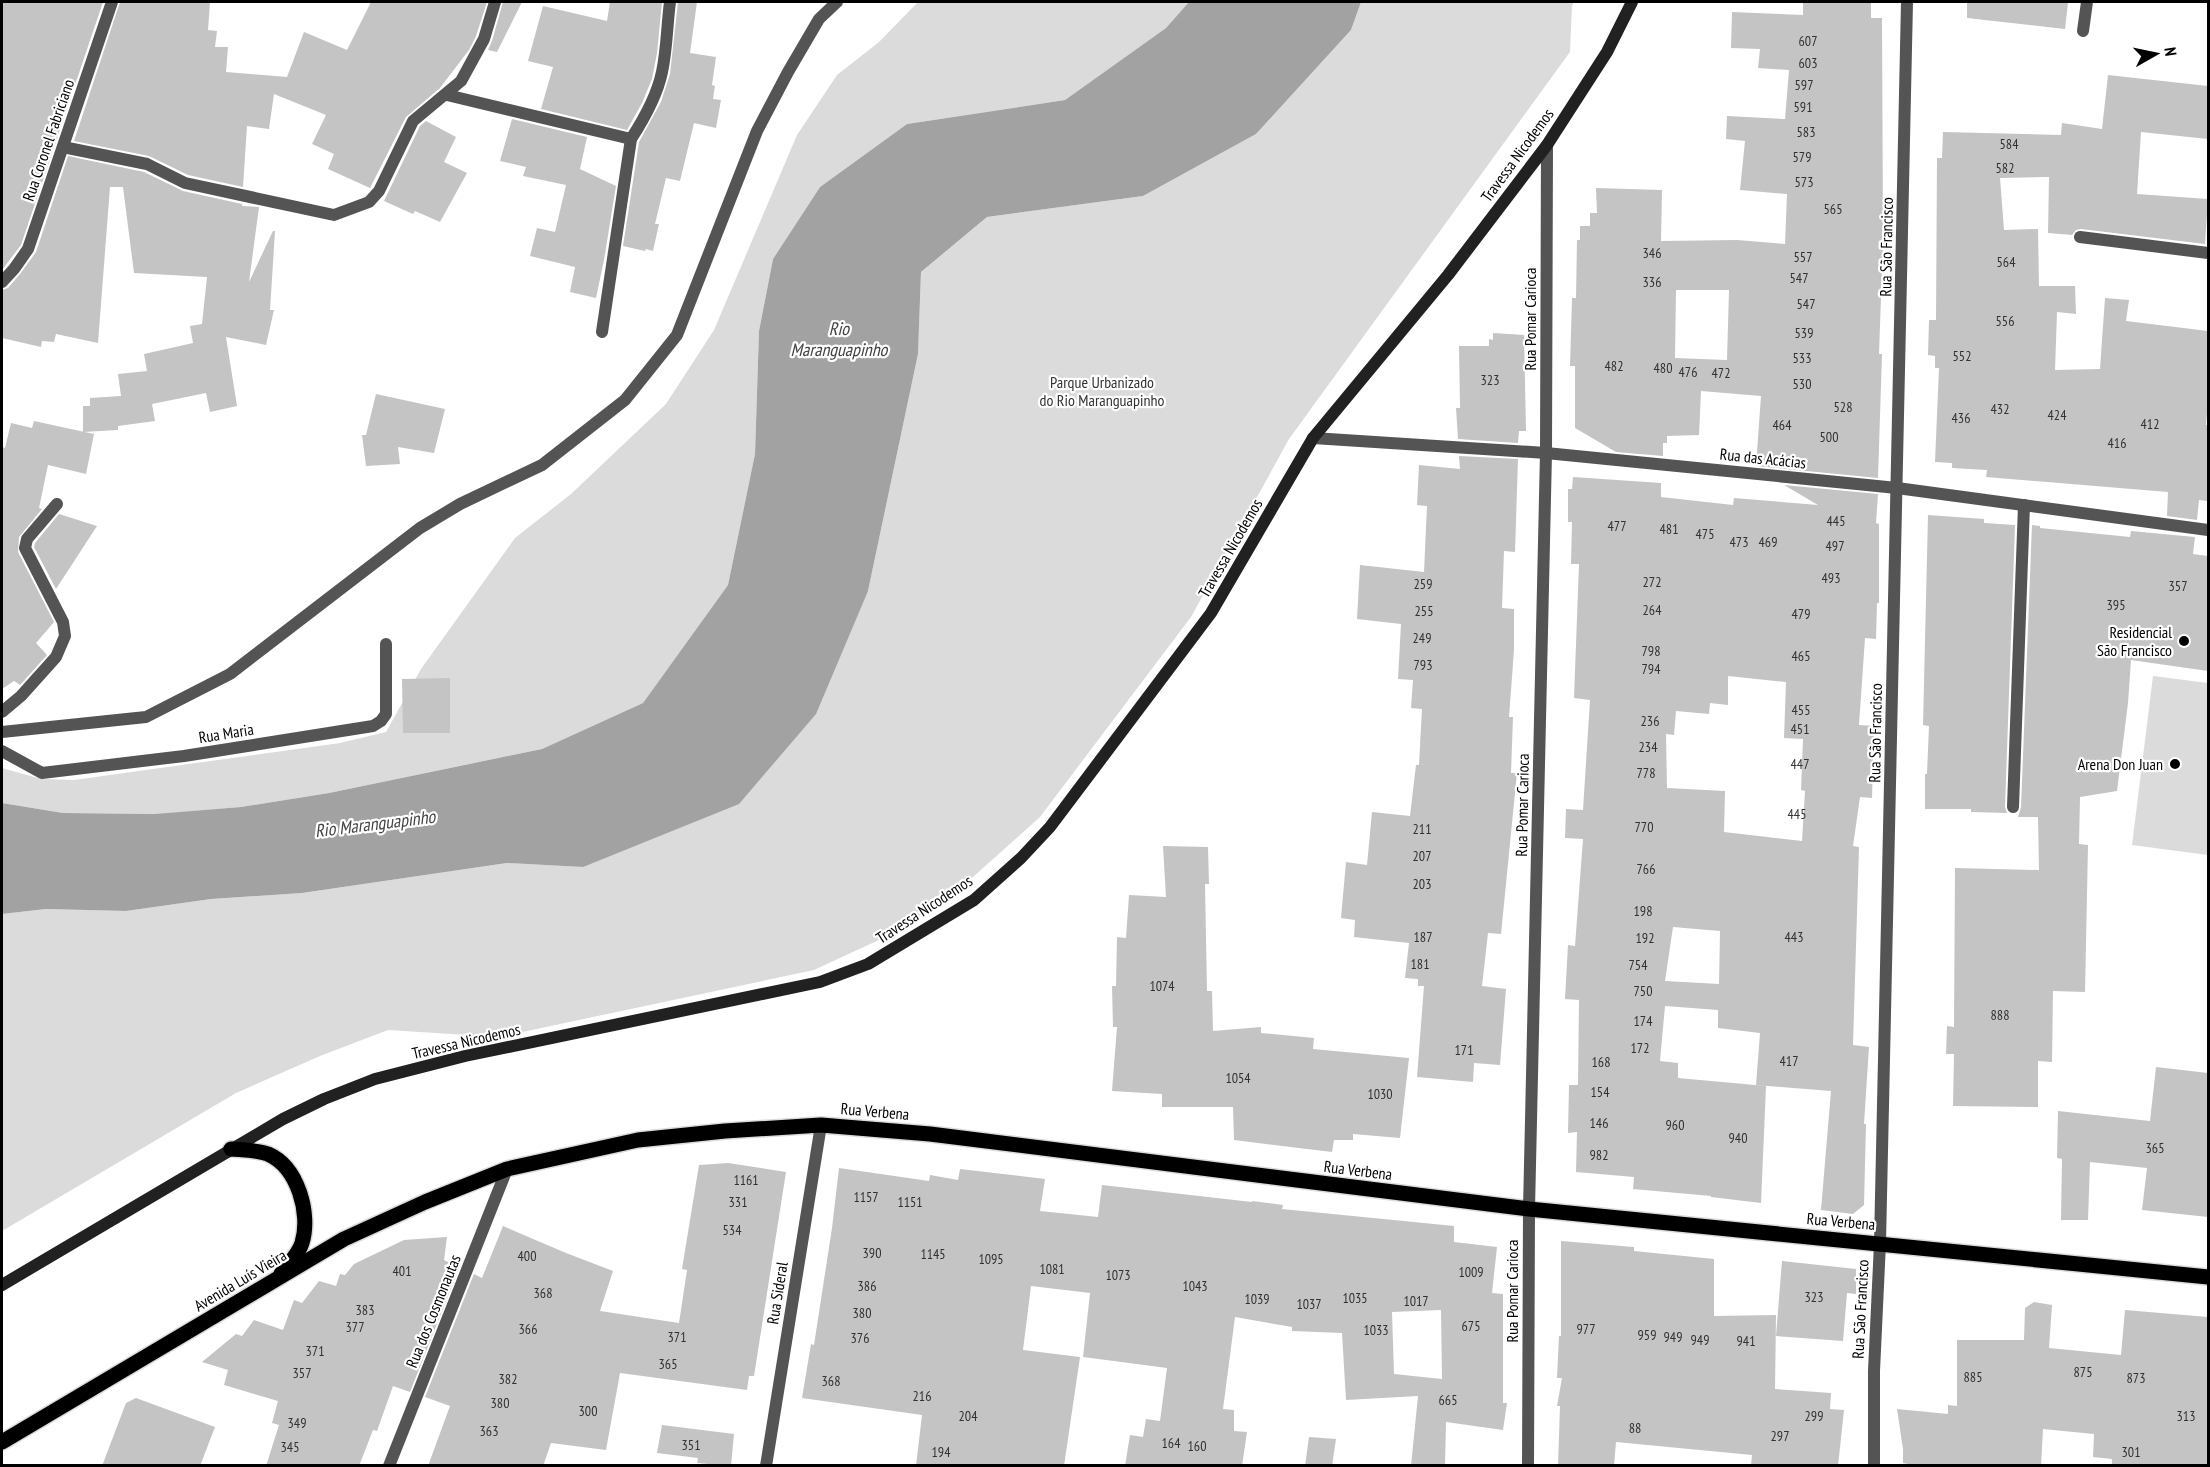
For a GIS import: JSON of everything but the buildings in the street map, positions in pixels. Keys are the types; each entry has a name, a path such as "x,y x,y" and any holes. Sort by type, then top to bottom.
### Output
{"main road":[{"name":"Travessa Nicodemos","path":"2,1285 231,1149 324,1099 375,1079 465,1056 820,982 868,964 974,900 1021,858 1050,827 1211,613 1313,438 1448,275 1546,145 1607,52 1632,2"},
{"name":"Rua Verbena","path":"507,1169 638,1140 725,1131 821,1125 930,1134 1529,1209 2208,1277"},
{"path":"231,1149 268,1154 286,1168 300,1192 305,1218 302,1244 277,1279"},
{"name":"Avenida Luís Vieira","path":"2,1442 344,1239 507,1169"}],"street":[{"name":"Rua Coronel Fabriciano","path":"2,282 28,249 112,2"},
{"path":"63,147 147,164 185,183 334,215 369,202 379,191 413,121 447,95 461,81 475,59 484,39 495,2"},
{"path":"602,332 631,139 658,89 663,70 670,2"},
{"path":"2,732 146,717 230,674 420,528 460,504 542,465 625,400 677,334 757,131 819,19 837,2"},
{"name":"Rua São Francisco","path":"1874,1466 1874,1371 1880,1243 1907,2"},
{"path":"2084,31 2087,2"},
{"path":"447,95 631,139"},
{"name":"Rua Pomar Carioca","path":"1528,1466 1529,1209 1546,453 1546,145"},
{"path":"2080,237 2208,253"},
{"name":"Rua das Acácias","path":"1313,438 1546,453 1897,488 2208,530"},
{"path":"2,712 21,696 56,657 64,636 63,622 25,548 27,539 57,504"},
{"path":"2013,807 2024,505"},
{"name":"Rua Maria","path":"2,751 42,773 184,756 373,726 386,714 386,644"},
{"name":"Rua Sideral","path":"766,1466 821,1125"},
{"name":"Rua dos Cosmonautas","path":"389,1466 507,1169"}],"green space":[{"path":"918,2 1189,2 1166,28 1065,100 907,124 820,187 773,259 759,331 755,454 728,585 643,703 542,749 329,793 241,807 160,814 63,813 2,803 2,768 41,779 74,780 340,743 386,732 421,669 515,538 571,494 666,404 714,330 797,135 837,75 879,42"},
{"name":"Parque Urbanizado do Rio Maranguapinho","path":"1361,2 1574,2 1570,52 1289,439 1191,617 1040,817 964,885 896,932 814,970 499,1037 388,1030 320,1056 236,1093 2,1231 2,914 46,909 126,911 211,899 302,893 507,863 583,867 868,591 918,354 921,272 987,217 1143,196 1256,134 1351,30"},
{"name":"Arena Don Juan","path":"2153,676 2208,683 2208,855 2132,845"}],"water":[{"name":"Rio Maranguapinho","path":"1189,2 1361,2 1351,30 1256,134 1143,196 987,217 921,272 918,354 868,591 816,714 739,804 583,867 507,863 302,893 211,899 126,911 46,909 2,914 2,803 63,813 155,814 241,807 329,793 542,749 643,703 728,585 755,454 759,331 773,259 820,187 907,124 1065,100 1166,28"}],"place":[{"name":"Residencial São Francisco","path":"2184,641"},
{"name":"Arena Don Juan","path":"2175,764"}]}
